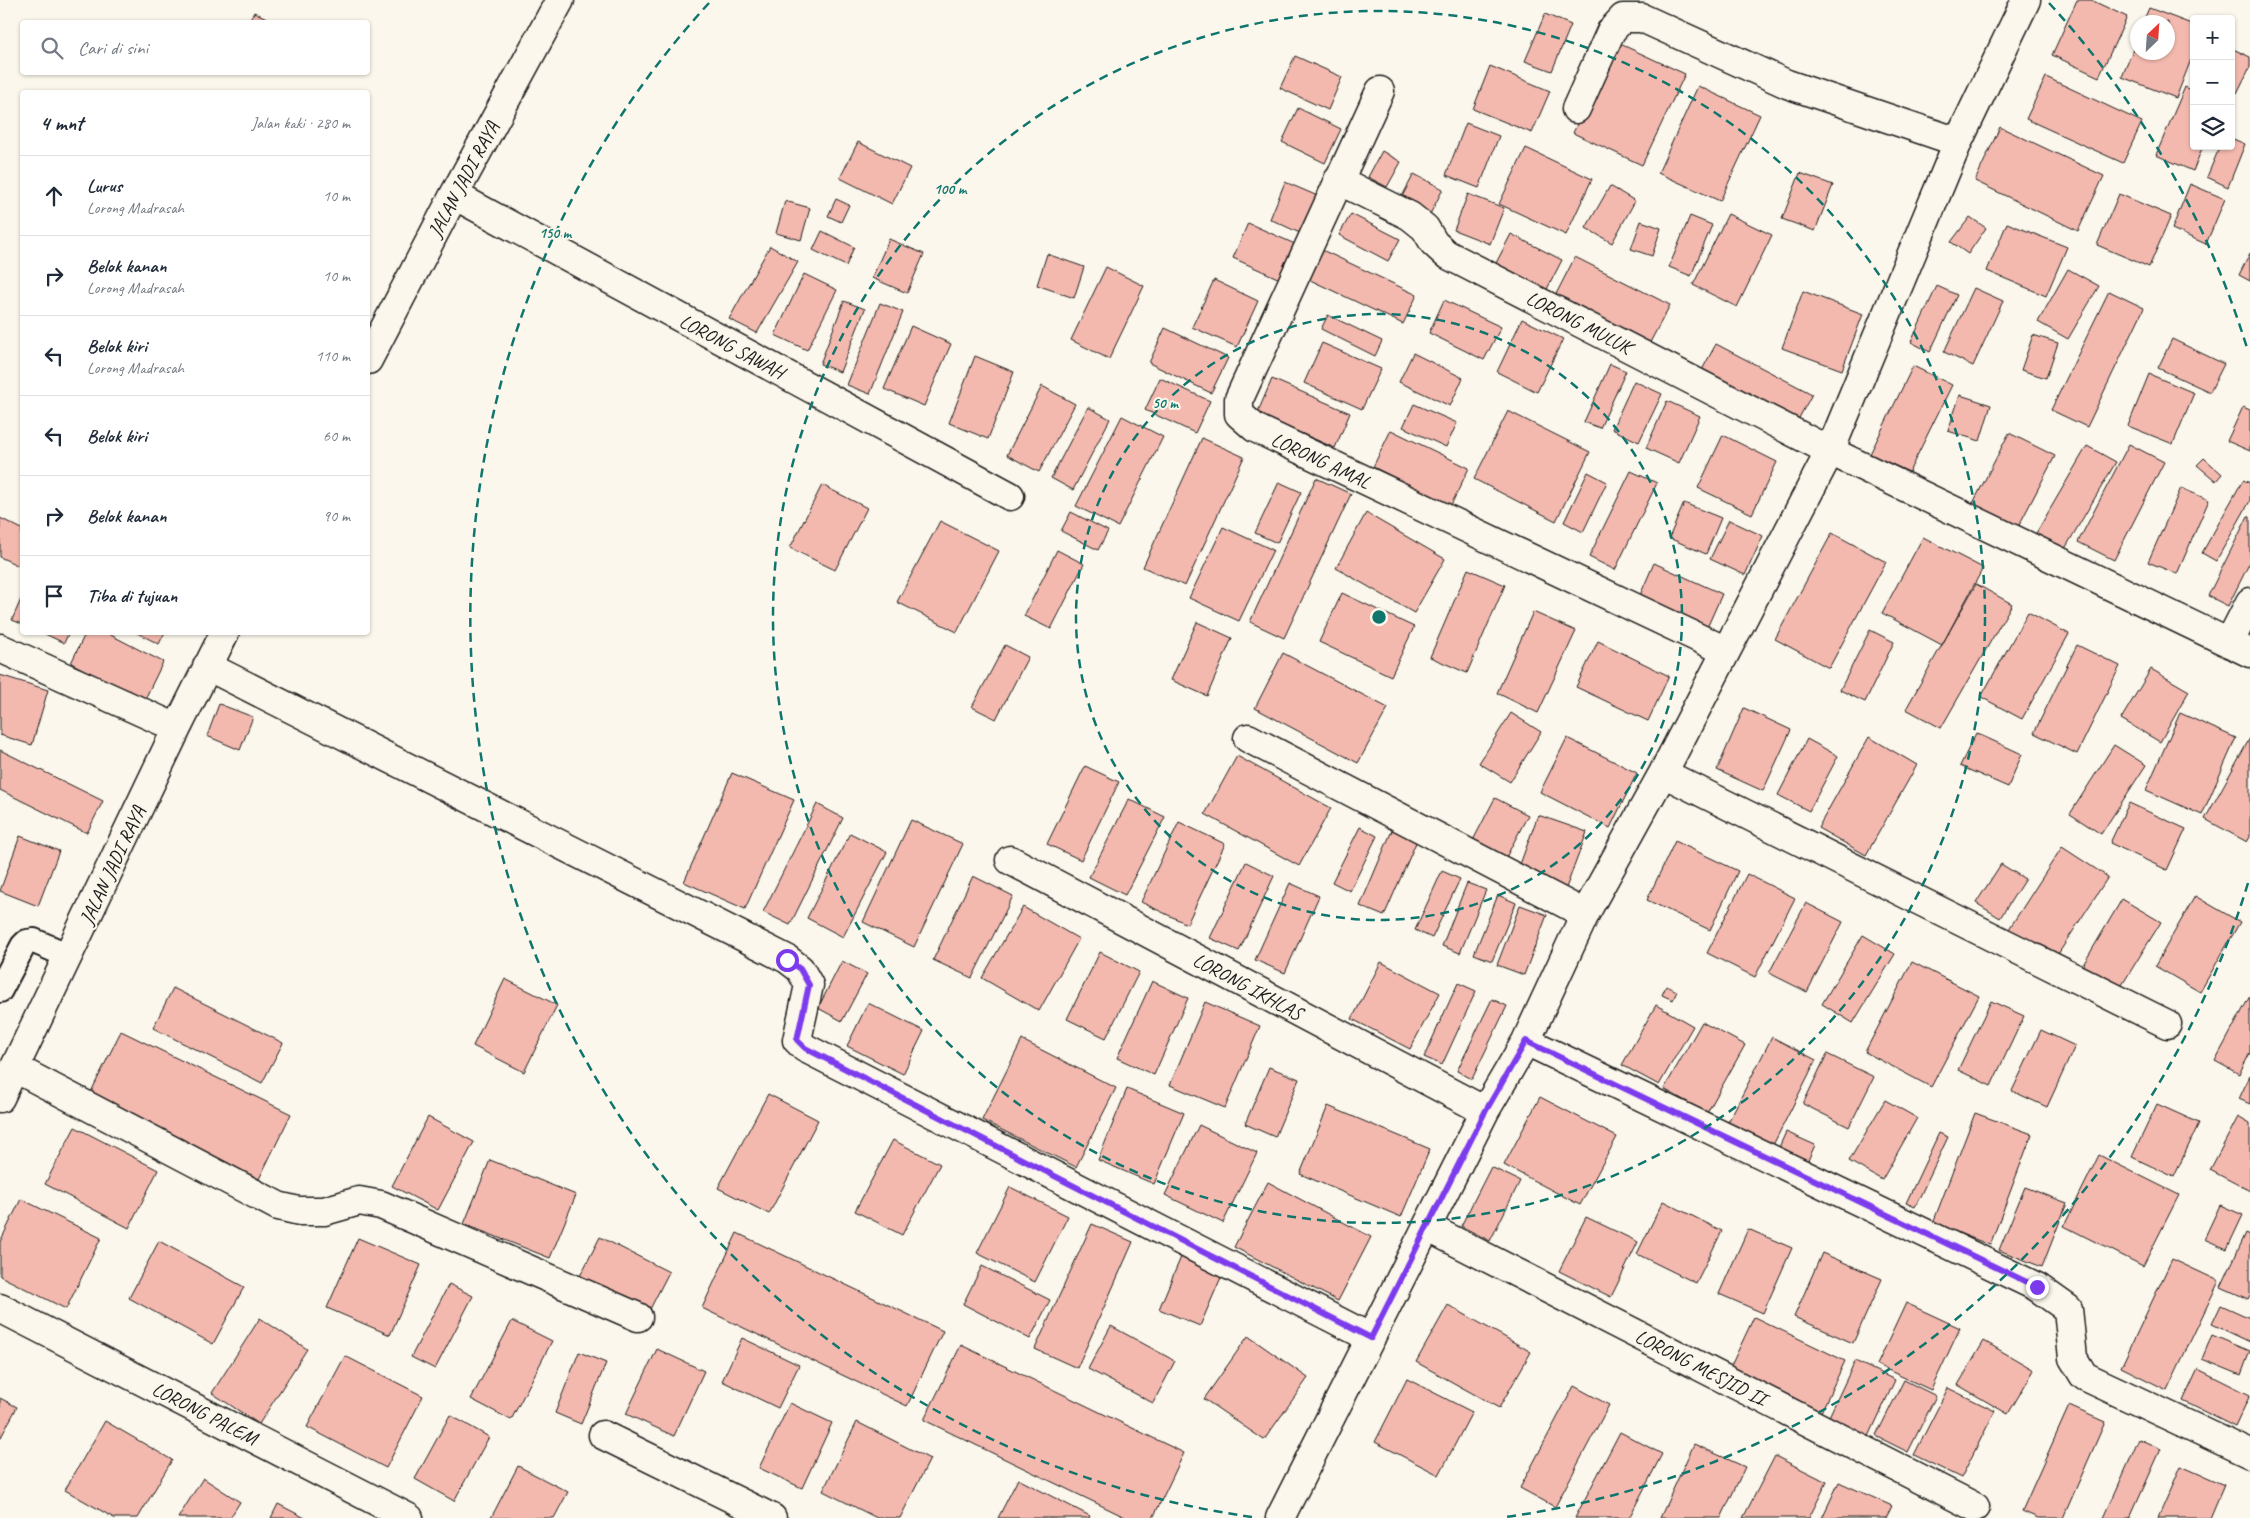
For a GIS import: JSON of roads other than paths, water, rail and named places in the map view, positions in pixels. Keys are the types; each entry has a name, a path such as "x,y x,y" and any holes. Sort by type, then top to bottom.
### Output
{"street":[{"name":"JALAN JADI RAYA","path":"370,356 454,195 560,0"},
{"path":"1280,1518 1485,1112 1526,1041 1586,914 1664,772 1830,451 1958,142 2026,0"},
{"path":"1576,109 1611,31 1623,18 1642,18 1787,84 1958,142"},
{"name":"LORONG AMAL","path":"1380,91 1239,399 1239,414 1255,428 1726,651"},
{"name":"LORONG MULUK","path":"1338,180 1410,216 1425,228 1434,243 1446,254 1830,451 2239,648"},
{"name":"LORONG SAWAH","path":"454,195 1010,496"},
{"path":"2239,648 2250,602"},
{"name":"JALAN JADI RAYA","path":"0,1098 223,635"},
{"path":"0,648 177,728"},
{"path":"207,666 787,960 800,969 809,985 797,1040 805,1048 1371,1338"},
{"path":"1248,738 1586,914"},
{"path":"1664,772 2167,1024"},
{"name":"LORONG IKHLAS","path":"1010,860 1485,1112"},
{"path":"1526,1041 2037,1287 2068,1309 2073,1358 2084,1376 2250,1454"},
{"path":"15,1068 278,1206 299,1211 324,1212 359,1201 382,1205 638,1317"},
{"name":"LORONG MESJID II","path":"1427,1227 1975,1507"},
{"name":"LORONG PALEM","path":"0,1308 409,1518"},
{"path":"603,1435 772,1518"}],"lane":[{"path":"0,990 27,942 34,942 69,956"}]}
